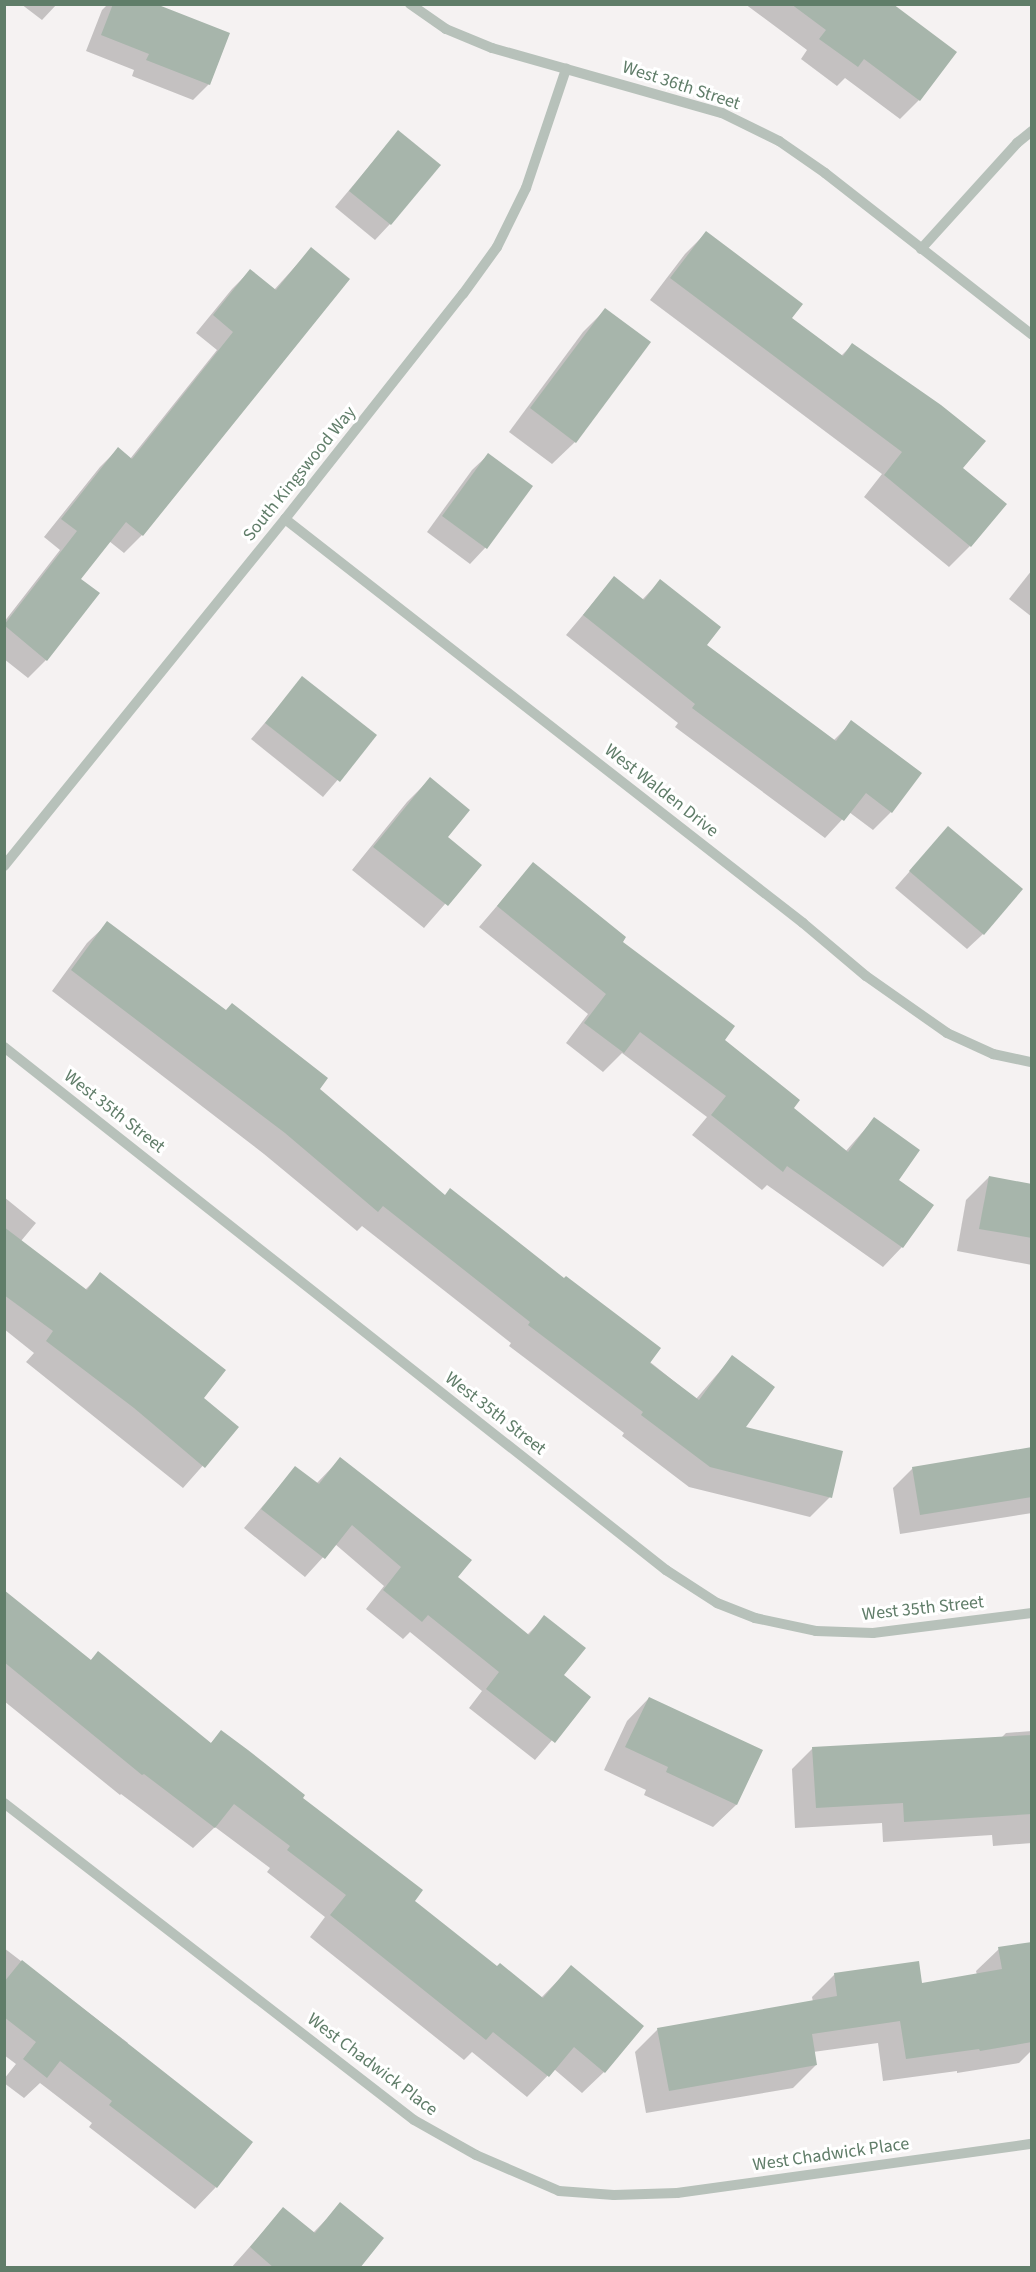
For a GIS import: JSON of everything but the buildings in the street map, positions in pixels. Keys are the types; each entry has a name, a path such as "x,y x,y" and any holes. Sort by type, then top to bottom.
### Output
{"street":[{"name":"West 36th Street","path":"410,4 446,29 483,45 722,113 779,141 825,172 1032,335"},
{"name":"South Kingswood Way","path":"4,866 285,519 456,304 497,247 526,188 566,69"},
{"path":"921,249 1017,143 1032,131"},
{"name":"West Walden Drive","path":"285,519 803,923 867,976 947,1033 993,1054 1032,1062"},
{"name":"West 35th Street","path":"4,1047 666,1570 717,1603 755,1618 816,1631 873,1633 1032,1613"},
{"name":"West Chadwick Place","path":"4,1803 414,2120 476,2155 559,2190 614,2195 677,2193 1032,2144"}]}
